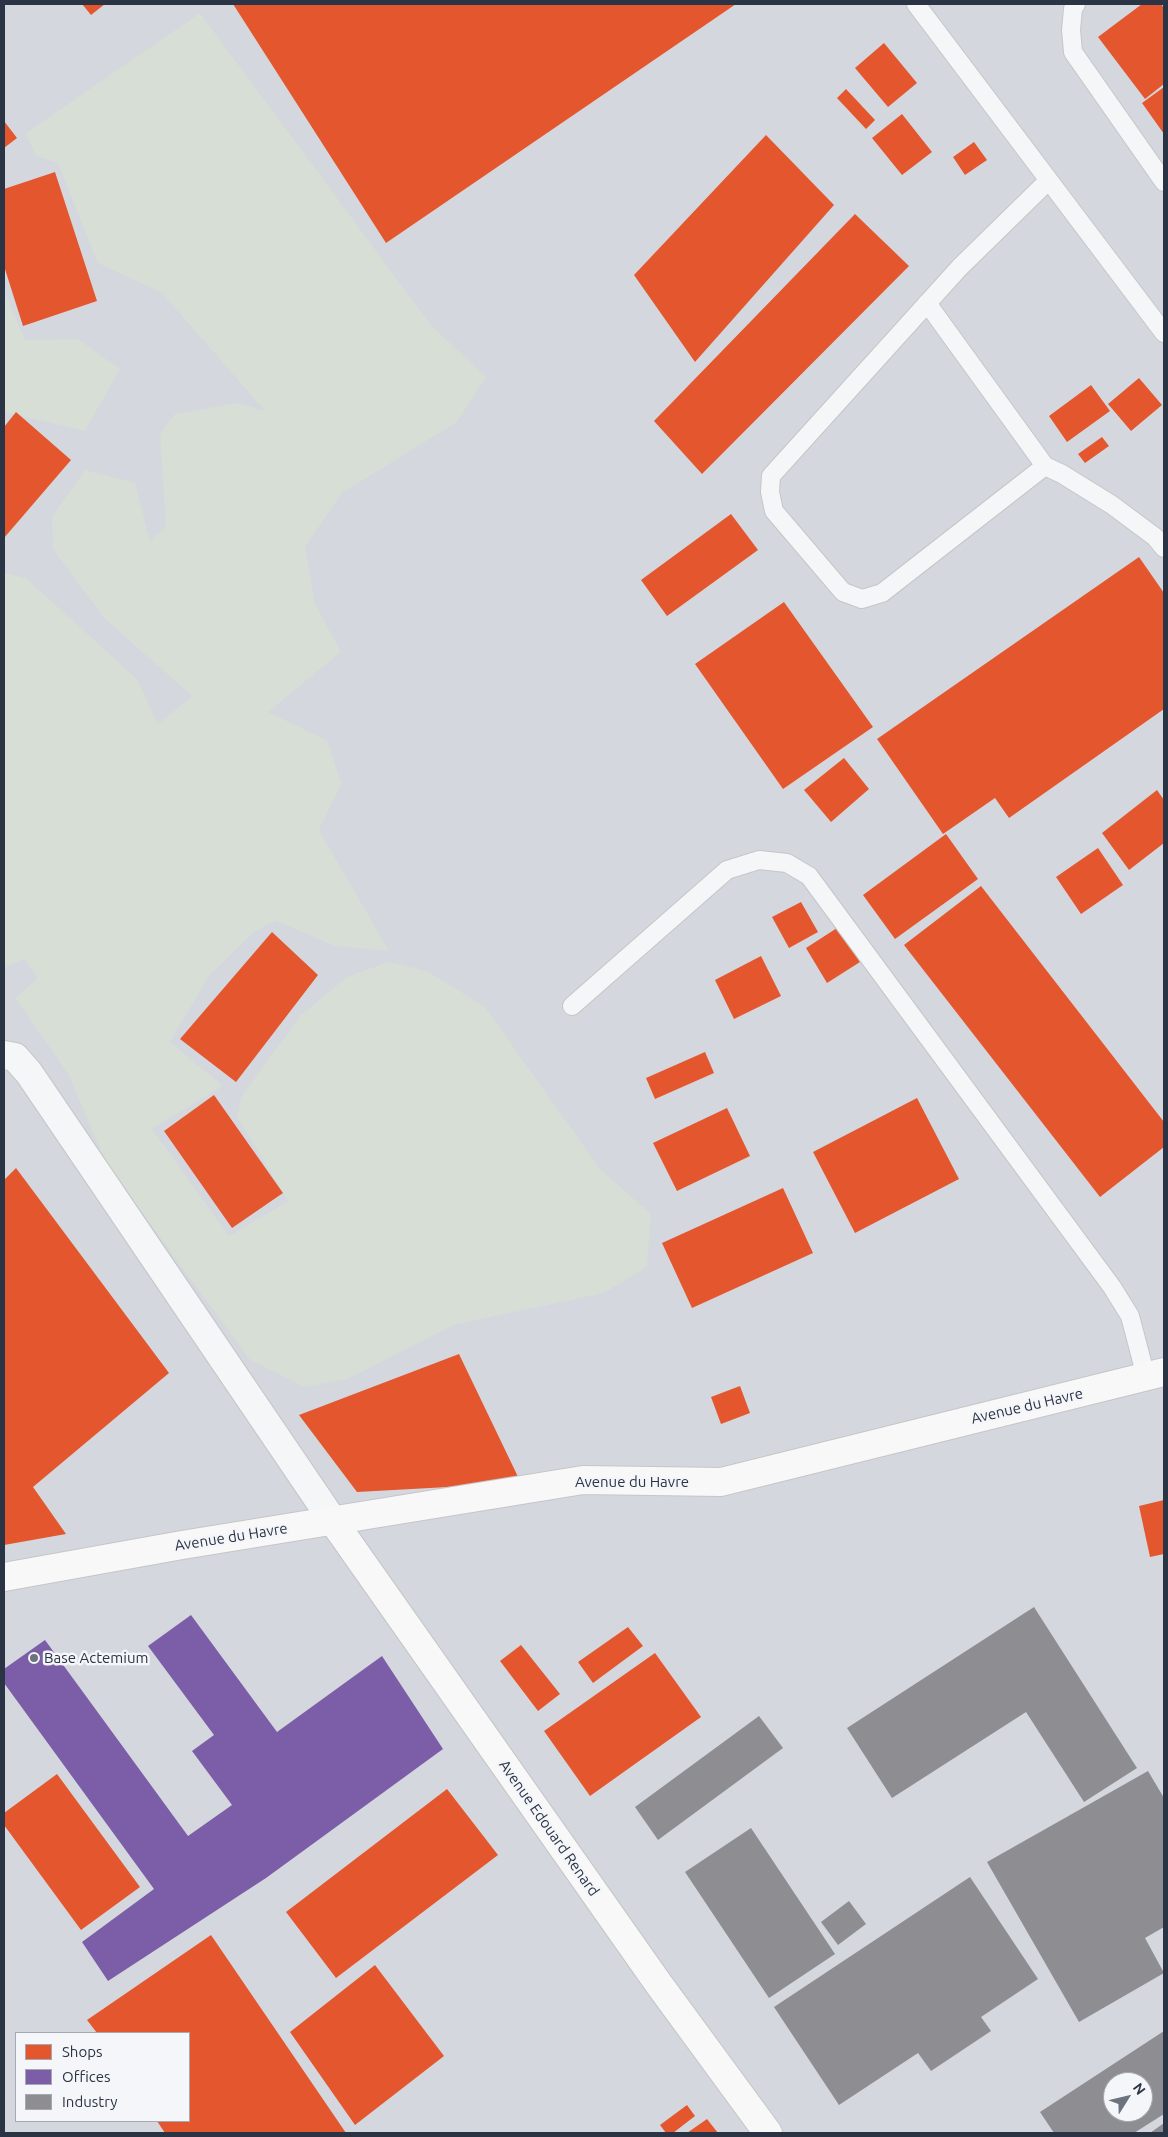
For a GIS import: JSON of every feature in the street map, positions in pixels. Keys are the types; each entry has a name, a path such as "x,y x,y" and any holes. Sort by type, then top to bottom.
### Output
{"street":[{"path":"4,1055 15,1057 29,1073 333,1521"},
{"name":"Avenue du Havre","path":"4,1577 583,1480 722,1482 1005,1410 1155,1375"},
{"name":"Avenue Edouard Renard","path":"333,1521 658,1983 768,2133"}],"lane":[{"path":"916,4 1164,333"},
{"path":"1076,4 1073,9 1071,30 1073,52 1164,182"},
{"path":"1045,466 882,592 862,599 843,592 774,511 770,492 771,476 960,267 1048,181"},
{"path":"927,304 1045,466 1062,474 1112,505 1155,537 1164,548"},
{"path":"572,1006 727,870 759,860 787,863 809,876 1112,1287 1130,1316 1155,1375"}],"shaded area":[{"path":"4,4 1164,4 1164,2133 4,2133"},
{"path":"200,13 431,325 486,377 457,422 342,493 305,547 315,604 341,652 268,712 328,741 341,784 319,830 389,951 335,946 276,921 255,931 209,976 170,1042 223,1086 152,1129 229,1236 288,1201 237,1117 241,1097 301,1015 347,977 388,962 427,971 485,1007 600,1169 651,1214 647,1267 604,1293 453,1325 348,1379 304,1387 249,1359 105,1162 69,1075 15,998 38,978 24,959 4,968 4,573 26,578 137,679 158,724 192,696 105,619 53,549 52,517 85,470 135,483 150,541 166,527 160,434 175,414 237,403 265,411 162,293 98,263 58,163 36,156 26,133"},
{"path":"4,290 25,340 78,339 120,369 85,431 4,412"}],"building: Shops":[{"path":"82,4 105,4 91,15"},
{"path":"233,4 736,4 386,243"},
{"path":"1142,4 1161,4 1164,8 1164,84 1145,99 1098,37"},
{"path":"884,43 917,83 888,107 855,68"},
{"path":"1164,87 1164,134 1142,103"},
{"path":"846,89 875,120 866,129 837,98"},
{"path":"902,114 932,152 902,175 872,138"},
{"path":"4,121 17,138 4,148"},
{"path":"766,135 834,205 695,362 634,275"},
{"path":"974,142 987,160 965,175 953,157"},
{"path":"55,172 97,301 23,326 4,266 4,189"},
{"path":"855,214 909,266 702,474 654,421"},
{"path":"1139,378 1162,405 1131,431 1108,404"},
{"path":"1091,385 1110,411 1067,442 1049,416"},
{"path":"16,412 71,460 4,538 4,427"},
{"path":"1102,437 1109,446 1085,463 1078,454"},
{"path":"731,514 758,550 667,616 641,580"},
{"path":"1139,557 1164,593 1164,709 1009,818 995,798 943,834 877,739"},
{"path":"784,602 873,727 783,789 695,664"},
{"path":"844,758 869,789 831,822 804,790"},
{"path":"1157,790 1164,800 1164,843 1129,870 1102,833"},
{"path":"946,834 978,879 895,939 863,895"},
{"path":"1098,848 1123,885 1081,914 1056,877"},
{"path":"981,886 1164,1122 1164,1147 1100,1197 904,945"},
{"path":"801,902 818,932 789,948 772,917"},
{"path":"837,928 860,962 827,983 806,948"},
{"path":"272,932 318,975 236,1082 180,1039"},
{"path":"761,956 781,996 734,1019 715,980"},
{"path":"705,1052 714,1073 655,1099 646,1078"},
{"path":"214,1095 283,1193 232,1228 164,1131"},
{"path":"917,1098 959,1179 855,1233 813,1152"},
{"path":"727,1108 750,1156 677,1191 653,1143"},
{"path":"16,1168 169,1373 33,1487 66,1534 4,1545 4,1180"},
{"path":"783,1188 813,1253 692,1308 662,1243"},
{"path":"459,1354 521,1483 357,1492 299,1415"},
{"path":"740,1386 750,1413 721,1424 711,1397"},
{"path":"1164,1500 1164,1554 1150,1557 1139,1506"},
{"path":"628,1627 643,1646 593,1683 578,1662"},
{"path":"521,1645 560,1694 538,1711 500,1661"},
{"path":"655,1653 701,1717 590,1796 544,1731"},
{"path":"57,1774 140,1887 81,1930 4,1825 4,1813"},
{"path":"447,1789 498,1855 336,1978 286,1912"},
{"path":"211,1935 346,2133 165,2133 158,2122 190,2122 190,2032 96,2032 87,2020"},
{"path":"375,1965 444,2056 355,2125 290,2032"},
{"path":"687,2105 695,2116 673,2133 666,2133 660,2125"},
{"path":"707,2119 718,2133 687,2133"}],"building: Offices":[{"path":"191,1615 277,1732 382,1656 443,1749 266,1878 108,1981 82,1942 154,1889 4,1683 4,1669 45,1640 188,1836 232,1805 192,1751 214,1735 148,1646"}],"building: Industry":[{"path":"1034,1607 1137,1768 1084,1802 1026,1712 892,1798 847,1728"},
{"path":"759,1716 783,1748 658,1840 635,1807"},
{"path":"1148,1771 1164,1798 1164,1927 1145,1938 1164,1973 1079,2022 987,1862"},
{"path":"751,1828 835,1954 769,1998 685,1872"},
{"path":"970,1877 1038,1979 981,2017 991,2031 931,2071 918,2053 839,2105 774,2007"},
{"path":"849,1901 866,1924 838,1945 821,1922"},
{"path":"1164,2031 1164,2114 1153,2121 1153,2072 1103,2072 1103,2122 1151,2122 1134,2133 1054,2133 1040,2112"},
{"path":"1164,2123 1164,2133 1150,2133"}],"place":[{"name":"Base Actemium","path":"34,1658"}]}
